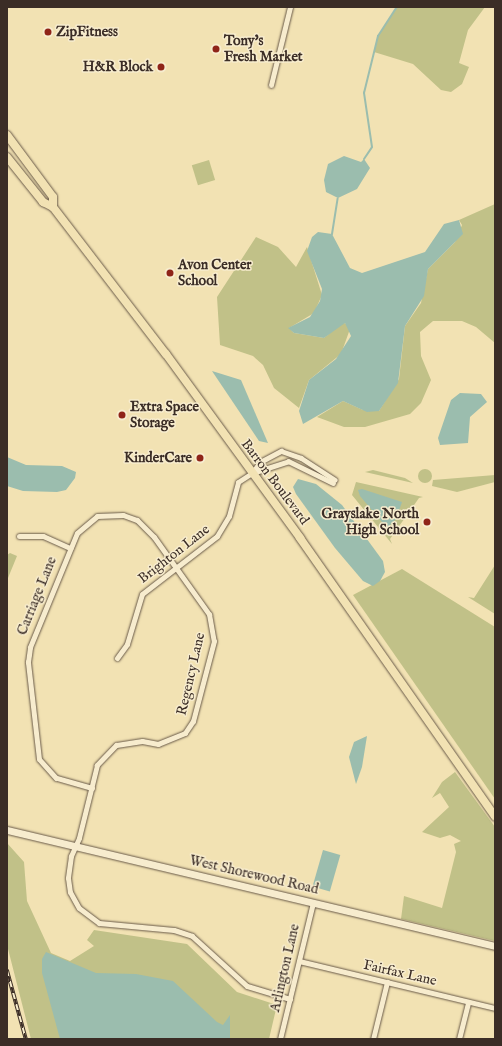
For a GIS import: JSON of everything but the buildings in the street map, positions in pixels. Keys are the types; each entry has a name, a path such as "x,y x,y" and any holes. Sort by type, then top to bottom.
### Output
{"main road":[{"name":"Barron Boulevard","path":"7,135 53,197 53,208"},
{"name":"Barron Boulevard","path":"7,157 43,202 53,208 252,473 495,817"},
{"name":"West Shorewood Road","path":"7,830 495,946"}],"street":[{"path":"271,85 290,7"},
{"path":"281,451 301,458 334,481 288,460 252,473 260,462 281,451"},
{"name":"Brighton Lane","path":"117,658 127,644 142,594 218,536 229,516 238,482 252,473"},
{"name":"Carriage Lane","path":"92,788 68,783 46,771 39,759 35,740 30,647 70,548 87,523 97,516 123,515 145,526 176,567"},
{"path":"19,536 43,536 70,548"},
{"name":"Regency Lane","path":"176,567 214,626 214,642 193,721 185,733 170,741 116,745 97,765 92,788 68,870 68,885 73,899 88,917 108,925 174,930 192,936 247,986 290,999"},
{"name":"Arlington Lane","path":"280,1039 313,903"},
{"name":"Fairfax Lane","path":"299,961 495,1008"},
{"path":"373,1039 387,982"},
{"path":"459,1039 468,1002"}],"green space":[{"path":"397,7 485,7 468,30 459,63 469,67 462,84 451,92 441,90 413,64 374,52 378,36"},
{"path":"209,160 215,180 198,185 192,165"},
{"path":"495,204 495,343 476,327 462,321 433,321 420,332 421,356 431,380 421,403 410,414 365,427 344,427 317,417 343,401 363,410 379,411 399,379 405,326 421,303 428,269 455,242 462,225 459,220"},
{"path":"256,237 278,247 296,267 307,247 322,295 314,313 289,328 294,333 324,338 341,324 345,323 350,329 341,354 309,380 299,408 274,388 263,365 253,356 220,345 217,297"},
{"path":"422,469 428,469 432,473 432,479 428,483 422,483 418,479 418,473"},
{"path":"373,470 405,478 413,483 365,472"},
{"path":"495,475 495,482 457,492 432,486 433,480"},
{"path":"356,482 423,497 419,498 390,539 392,544 352,495"},
{"path":"10,553 17,556 8,578 7,555"},
{"path":"495,565 495,614 468,597 474,598"},
{"path":"402,569 495,627 495,799 353,595"},
{"path":"455,772 495,827 495,941 401,919 404,896 442,908 456,852 454,844 461,841 450,835 440,838 422,832 449,807 440,793 432,798 442,782"},
{"path":"7,843 24,862 27,901 51,953 70,961 94,946 87,940 94,930 187,944 237,992 277,1005 269,1039 31,1039 7,945"}],"shaded area":[{"path":"344,156 361,162 364,159 370,168 357,189 338,198 326,192 324,180 328,164"},
{"path":"459,220 463,234 428,269 424,296 405,326 398,383 379,411 367,412 343,401 303,424 299,411 309,380 336,359 351,336 345,323 324,338 294,333 288,328 310,317 320,301 322,289 307,251 312,237 318,232 332,234 350,268 362,273 425,252 444,224"},
{"path":"212,371 241,380 268,443 259,441"},
{"path":"460,393 481,394 487,402 470,417 468,443 440,445 438,438 451,400"},
{"path":"7,457 26,465 62,466 76,472 75,478 66,490 57,492 23,491 7,486"},
{"path":"298,479 316,484 342,505 383,561 385,572 380,581 373,586 363,581 335,548 296,494 293,487"},
{"path":"362,489 402,502 396,519 387,528 360,496 358,490"},
{"path":"367,736 362,767 356,784 349,757 354,742"},
{"path":"323,850 340,855 330,891 313,887"},
{"path":"46,952 96,973 136,974 173,981 217,1022 223,1025 230,1015 230,1039 60,1039 42,973 42,959"}],"waterway":[{"path":"364,159 372,147 364,93 378,36 397,7"},
{"path":"332,234 338,198"}],"railway":[{"path":"7,970 26,1039"}],"place":[{"name":"ZipFitness","path":"48,32"},
{"name":"Tony's Fresh Market","path":"216,49"},
{"name":"H&R Block","path":"161,67"},
{"name":"Avon Center School","path":"170,273"},
{"name":"Extra Space Storage","path":"122,415"},
{"name":"KinderCare","path":"200,458"},
{"name":"Grayslake North High School","path":"427,522"}]}
